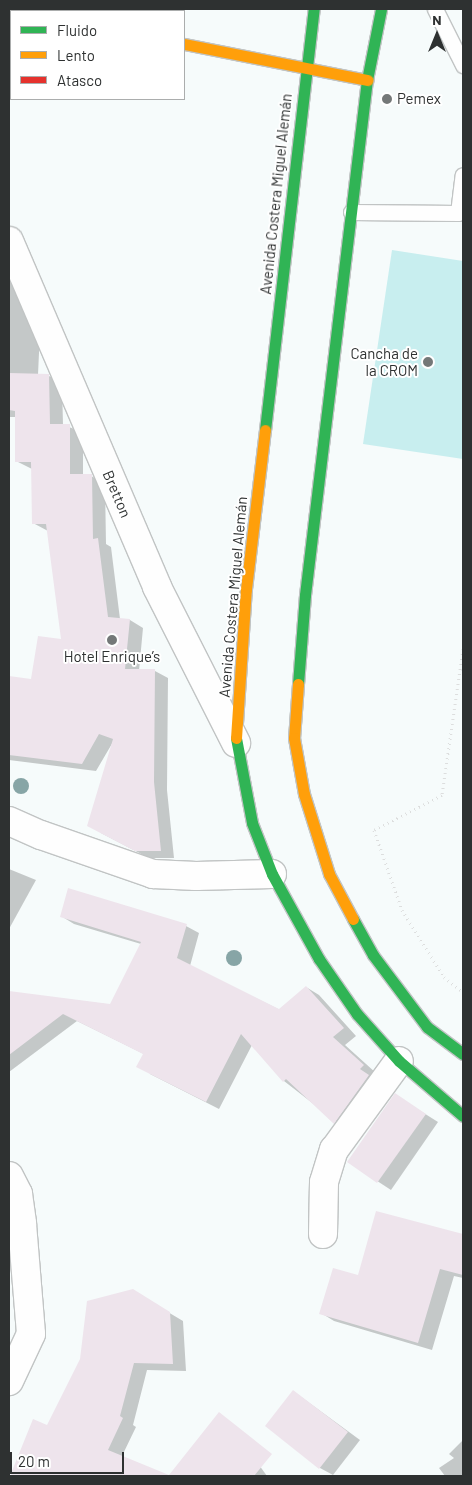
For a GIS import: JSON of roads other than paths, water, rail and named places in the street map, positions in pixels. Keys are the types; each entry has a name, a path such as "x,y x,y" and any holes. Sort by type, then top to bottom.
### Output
{"main road":[{"name":"Avenida Costera Miguel Alemán","path":"314,9 305,66 246,589 236,742 252,823 272,874 319,959 358,1014 400,1061 463,1116"},
{"path":"381,9 367,80 305,595 294,738 304,794 329,874 373,955 427,1027 463,1054"},
{"path":"185,44 305,66 367,80"}],"street":[{"name":"Bretton","path":"9,241 157,586 236,742"},
{"path":"9,820 41,835 153,874 272,874"},
{"path":"324,1234 324,1182 334,1150 400,1061"},
{"path":"9,1176 18,1194 31,1334 9,1381"}],"lane":[{"path":"435,9 463,65"},
{"path":"351,212 458,213 463,175"}],"place":[{"name":"Pemex","path":"387,99"},
{"name":"Cancha de la CROM","path":"428,362"},
{"name":"Hotel Enrique’s","path":"112,640"}]}
